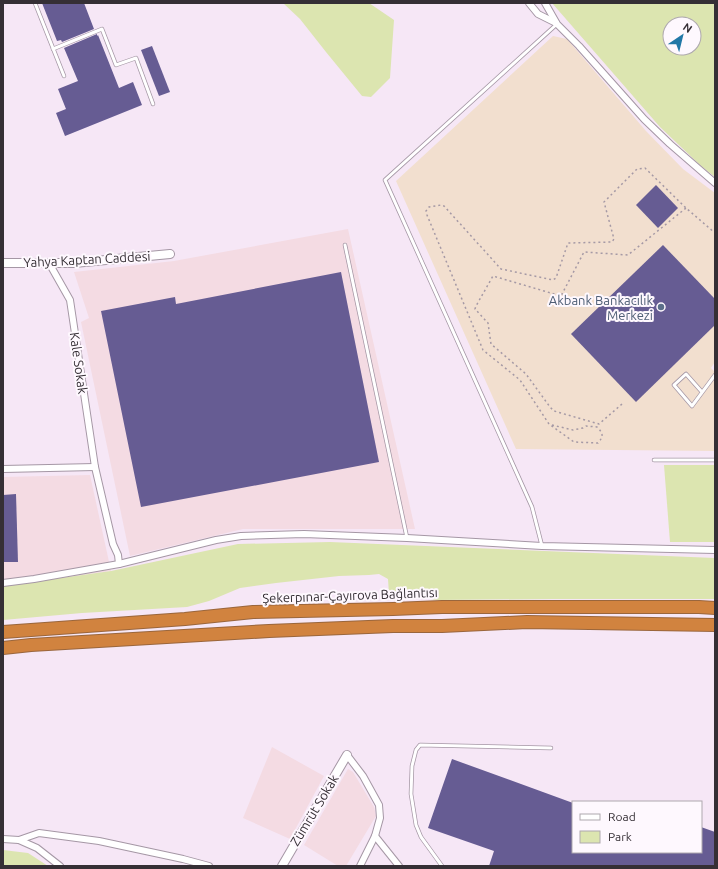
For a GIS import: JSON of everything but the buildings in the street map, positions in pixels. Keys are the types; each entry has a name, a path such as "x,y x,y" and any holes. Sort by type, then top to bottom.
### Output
{"highway":[{"name":"Şekerpınar-Çayırova Bağlantısı","path":"3,632 185,619 254,612 442,607 715,607"},
{"path":"613,623 715,620"},
{"path":"3,648 31,645 270,631 393,626 442,626 527,622 715,625"}],"street":[{"path":"529,3 538,14 557,24"},
{"path":"545,3 557,24 579,46 644,119 715,183"},
{"name":"Yahya Kaptan Caddesi","path":"3,264 74,263 170,254"},
{"name":"Kale Sokak","path":"49,263 70,300 95,467 119,564"},
{"path":"3,469 95,467"},
{"path":"3,583 119,564 216,540 241,536 304,534 542,546 715,550"},
{"path":"347,755 363,776 379,805 380,818 375,836 360,866"},
{"name":"Zümrüt Sokak","path":"282,866 347,755"},
{"path":"19,840 39,833 99,841 209,866"},
{"path":"375,836 399,866"},
{"path":"3,839 19,840 37,848 60,866"}],"lane":[{"path":"35,3 64,76"},
{"path":"542,546 532,507 385,180 557,24"},
{"path":"53,49 102,29 116,65 136,58 153,104"},
{"path":"345,245 407,538"},
{"path":"702,392 686,374 674,385 692,406 715,375"},
{"path":"654,460 715,460"},
{"path":"442,866 421,837 416,825 411,794 412,766 416,750 420,745 551,748"}],"path":[{"path":"552,425 573,430 586,426 597,426 601,431 602,439 598,443 574,442 549,424 520,380 483,350 426,210 429,207 444,206 501,269 553,280 556,278 568,244 612,242 614,239 604,202 637,169 645,168 686,208 715,233"},
{"path":"622,404 599,424 554,411 526,374 491,344 488,323 475,309 493,276 560,296 584,252 628,255 686,208"}],"shaded area":[{"path":"553,36 567,39 646,131 683,169 715,193 715,362 711,368 715,372 715,451 516,449 396,181"},
{"path":"348,229 415,529 243,529 130,556 81,322 89,318 74,272 174,261"},
{"path":"90,475 111,571 3,586 3,477"},
{"path":"272,747 324,776 290,839 243,818"},
{"path":"348,769 353,772 374,807 376,816 346,866 338,866 304,845"}],"green space":[{"path":"283,3 369,3 394,20 390,78 371,97 362,96 300,19"},
{"path":"552,3 715,3 715,177 701,166 660,127"},
{"path":"664,465 715,465 715,542 670,542"},
{"path":"330,542 715,558 715,599 438,600 389,594 388,579 379,574 339,576 240,588 209,601 187,607 82,613 3,620 3,586 111,571 238,544"},
{"path":"3,850 28,853 48,866 3,866"}],"place":[{"name":"Akbank Bankacılık Merkezi","path":"661,307"}]}
